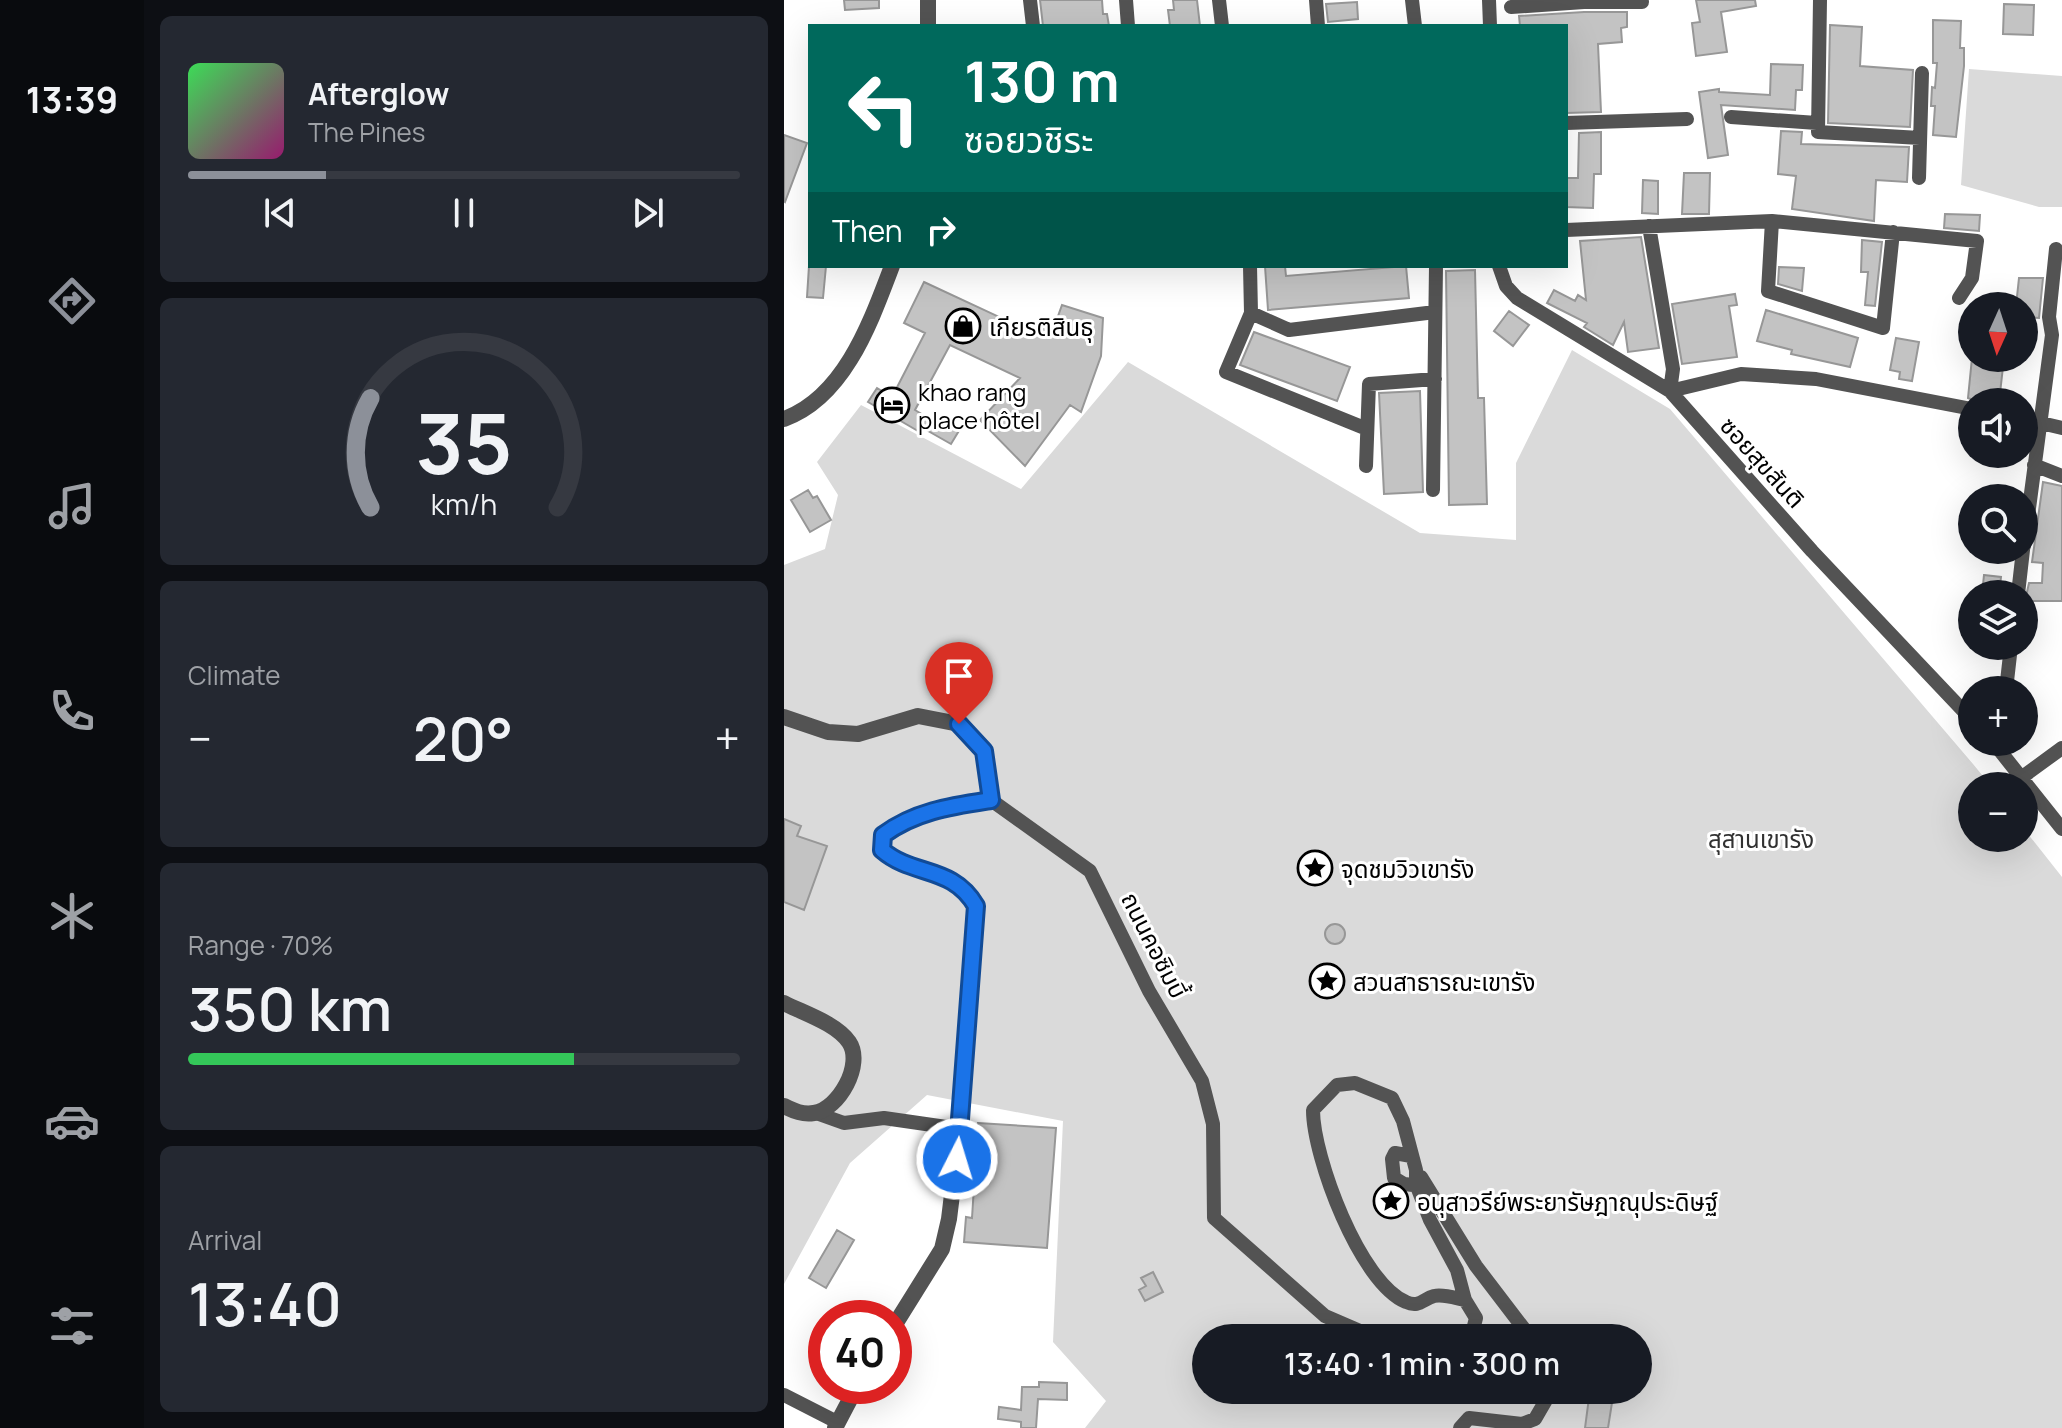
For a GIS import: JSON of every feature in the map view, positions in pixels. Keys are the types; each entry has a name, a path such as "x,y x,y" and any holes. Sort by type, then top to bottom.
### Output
{"street":[{"path":"928,0 928,24"},
{"path":"1030,0 1033,24"},
{"path":"1126,0 1128,24"},
{"path":"1219,0 1222,24"},
{"path":"1316,0 1318,24"},
{"path":"1412,0 1415,24"},
{"path":"1489,0 1490,24"},
{"path":"1820,0 1818,132 1920,138"},
{"path":"1511,7 1584,1 1642,2"},
{"path":"1919,178 1922,73"},
{"path":"1731,117 1817,123"},
{"path":"1568,123 1687,119"},
{"path":"1772,221 1768,291 1883,328 1893,232"},
{"path":"1568,230 1772,221 1977,241 1972,278 1963,292"},
{"path":"1649,226 1673,369 1670,391 1741,374 1816,379 1958,406"},
{"path":"2038,436 2057,335 2049,317 2056,249"},
{"path":"784,419 815,402 845,364 862,337 891,268"},
{"path":"1250,268 1251,313 1226,372 1367,429"},
{"path":"1433,490 1436,268"},
{"name":"ซอยสุขสันติ","path":"1500,268 1506,286 1517,298 1670,391 1812,551 1958,705"},
{"path":"1251,313 1289,330 1435,312"},
{"path":"1366,466 1369,384 1435,379"},
{"path":"2040,422 2062,428"},
{"path":"2038,467 2062,476"},
{"path":"784,717 828,732 858,734 918,716 959,724 984,751 991,800 942,807 899,824 883,835 882,850 895,862 949,878 968,892 976,906 955,1190 942,1249 910,1300"},
{"path":"2029,772 2062,748"},
{"path":"2038,799 2062,829"},
{"name":"ถนนคอซิมบี้","path":"991,800 1090,871 1149,991 1202,1081 1213,1124 1214,1218 1325,1316 1344,1324"},
{"path":"784,1003 837,1031 850,1043 854,1059 842,1093 816,1113"},
{"path":"1465,1300 1433,1296 1418,1305 1407,1303 1382,1284 1357,1251 1327,1174 1313,1121 1313,1110 1337,1085 1355,1083 1392,1098 1403,1121 1430,1220 1457,1270 1465,1300 1476,1318 1474,1324"},
{"path":"784,1106 797,1113 816,1113 844,1123 884,1118 960,1129"},
{"path":"1417,1174 1476,1266 1520,1324"},
{"path":"1446,1296 1458,1292 1461,1285"},
{"path":"784,1395 836,1425 847,1404"},
{"path":"1460,1428 1469,1418 1522,1424 1535,1419 1544,1404"}],"green space":[{"path":"1969,69 2062,76 2062,207 2039,207 1961,185"},
{"name":"สุสานเขารัง","path":"1572,350 1670,409 1958,747 1958,756 1965,756 1979,772 1958,772 1958,852 2038,852 2038,847 2062,877 2062,1428 1085,1428 1106,1401 1053,1342 1063,1121 927,1095 850,1163 784,1284 784,565 825,549 838,495 817,462 861,405 1021,489 1128,362 1420,533 1516,540 1516,463"}],"building":[{"path":"844,0 879,0 879,8 845,10"},
{"path":"1040,0 1102,0 1103,14 1107,14 1109,24 1043,24"},
{"path":"1173,0 1197,0 1200,24 1170,24 1168,10 1174,10"},
{"path":"1696,0 1755,0 1756,6 1721,12 1727,52 1696,56 1692,23 1700,22"},
{"path":"1357,2 1358,19 1328,22 1326,4"},
{"path":"2004,4 2034,5 2033,35 2003,34"},
{"path":"1627,12 1627,27 1621,28 1622,42 1598,44 1601,112 1568,113 1568,24 1520,24 1519,16"},
{"path":"1933,20 1961,21 1960,48 1964,48 1964,66 1956,137 1933,135 1935,106 1931,106 1932,87 1935,88 1937,63 1933,63"},
{"path":"1830,25 1862,27 1860,66 1913,70 1910,127 1828,123"},
{"path":"1771,64 1803,65 1802,90 1796,90 1795,110 1721,105 1728,155 1708,158 1699,92 1719,89 1719,92 1770,95"},
{"path":"1781,131 1802,132 1801,144 1909,147 1907,182 1876,180 1874,221 1792,209 1796,176 1778,174"},
{"path":"1601,132 1601,174 1594,174 1593,208 1568,207 1568,178 1578,178 1579,133"},
{"path":"784,135 807,143 785,202 784,201"},
{"path":"1684,173 1710,173 1709,214 1682,214"},
{"path":"1643,180 1658,181 1658,214 1642,213"},
{"path":"1945,214 1980,215 1979,231 1944,228"},
{"path":"1641,237 1659,348 1628,352 1624,322 1613,345 1584,327 1587,323 1547,303 1554,290 1575,301 1578,295 1586,300 1580,241"},
{"path":"1862,240 1882,242 1875,306 1865,305 1868,272 1861,272"},
{"path":"1779,267 1804,268 1802,291 1778,284"},
{"path":"809,268 826,268 823,298 807,297"},
{"path":"1265,268 1285,268 1286,276 1406,268 1409,298 1268,310"},
{"path":"1475,270 1478,398 1484,398 1487,504 1449,505 1446,271"},
{"path":"2019,278 2043,278 2039,318 2038,292 2018,292"},
{"path":"924,282 1040,336 1044,325 1058,316 1062,305 1103,318 1101,356 1081,412 1070,405 1025,466 980,420 1020,378 950,345 915,410 940,425 943,419 960,429 951,444 921,427 918,431 868,402 877,388 892,397 925,333 904,323"},
{"path":"1735,294 1737,305 1729,306 1737,357 1682,364 1672,304"},
{"path":"1766,310 1858,338 1850,367 1791,354 1792,350 1757,341"},
{"path":"1509,311 1529,325 1513,346 1494,331"},
{"path":"1254,332 1350,367 1337,401 1240,365"},
{"path":"1896,338 1919,342 1912,381 1899,379 1900,372 1890,370"},
{"path":"1971,372 2002,372 2001,388 1969,388"},
{"path":"1420,391 1423,492 1384,494 1379,393"},
{"path":"2043,482 2062,486 2062,601 2038,601 2043,563 2038,563 2038,518"},
{"path":"808,490 813,498 817,496 831,520 810,532 791,500"},
{"path":"1984,575 2001,577 2001,580 1983,580"},
{"path":"784,819 801,826 797,836 827,846 804,910 784,902"},
{"path":"1335,924 1342,927 1345,934 1342,941 1335,944 1328,941 1325,934 1328,927"},
{"path":"978,1123 1056,1128 1047,1248 964,1242 966,1217 972,1218"},
{"path":"837,1230 854,1240 826,1288 809,1278"},
{"path":"1153,1272 1163,1292 1145,1301 1139,1290 1146,1286 1141,1278"},
{"path":"1039,1382 1067,1383 1067,1400 1038,1399 1036,1428 1021,1428 1021,1422 998,1419 999,1407 1021,1410 1022,1387 1039,1387"},
{"path":"1588,1404 1612,1404 1608,1428 1585,1428"}],"place":[{"name":"เกียรติสินธุ","path":"963,326"},
{"name":"khao rang place hôtel","path":"892,405"},
{"name":"จุดชมวิวเขารัง","path":"1315,868"},
{"name":"สวนสาธารณะเขารัง","path":"1327,981"},
{"name":"อนุสาวรีย์พระยารัษฎาณุประดิษฐ์","path":"1391,1201"}],"route":[{"path":"957,1159 976,906 968,892 949,878 895,862 882,850 883,835 899,824 942,807 991,800 984,751 959,724"}]}
